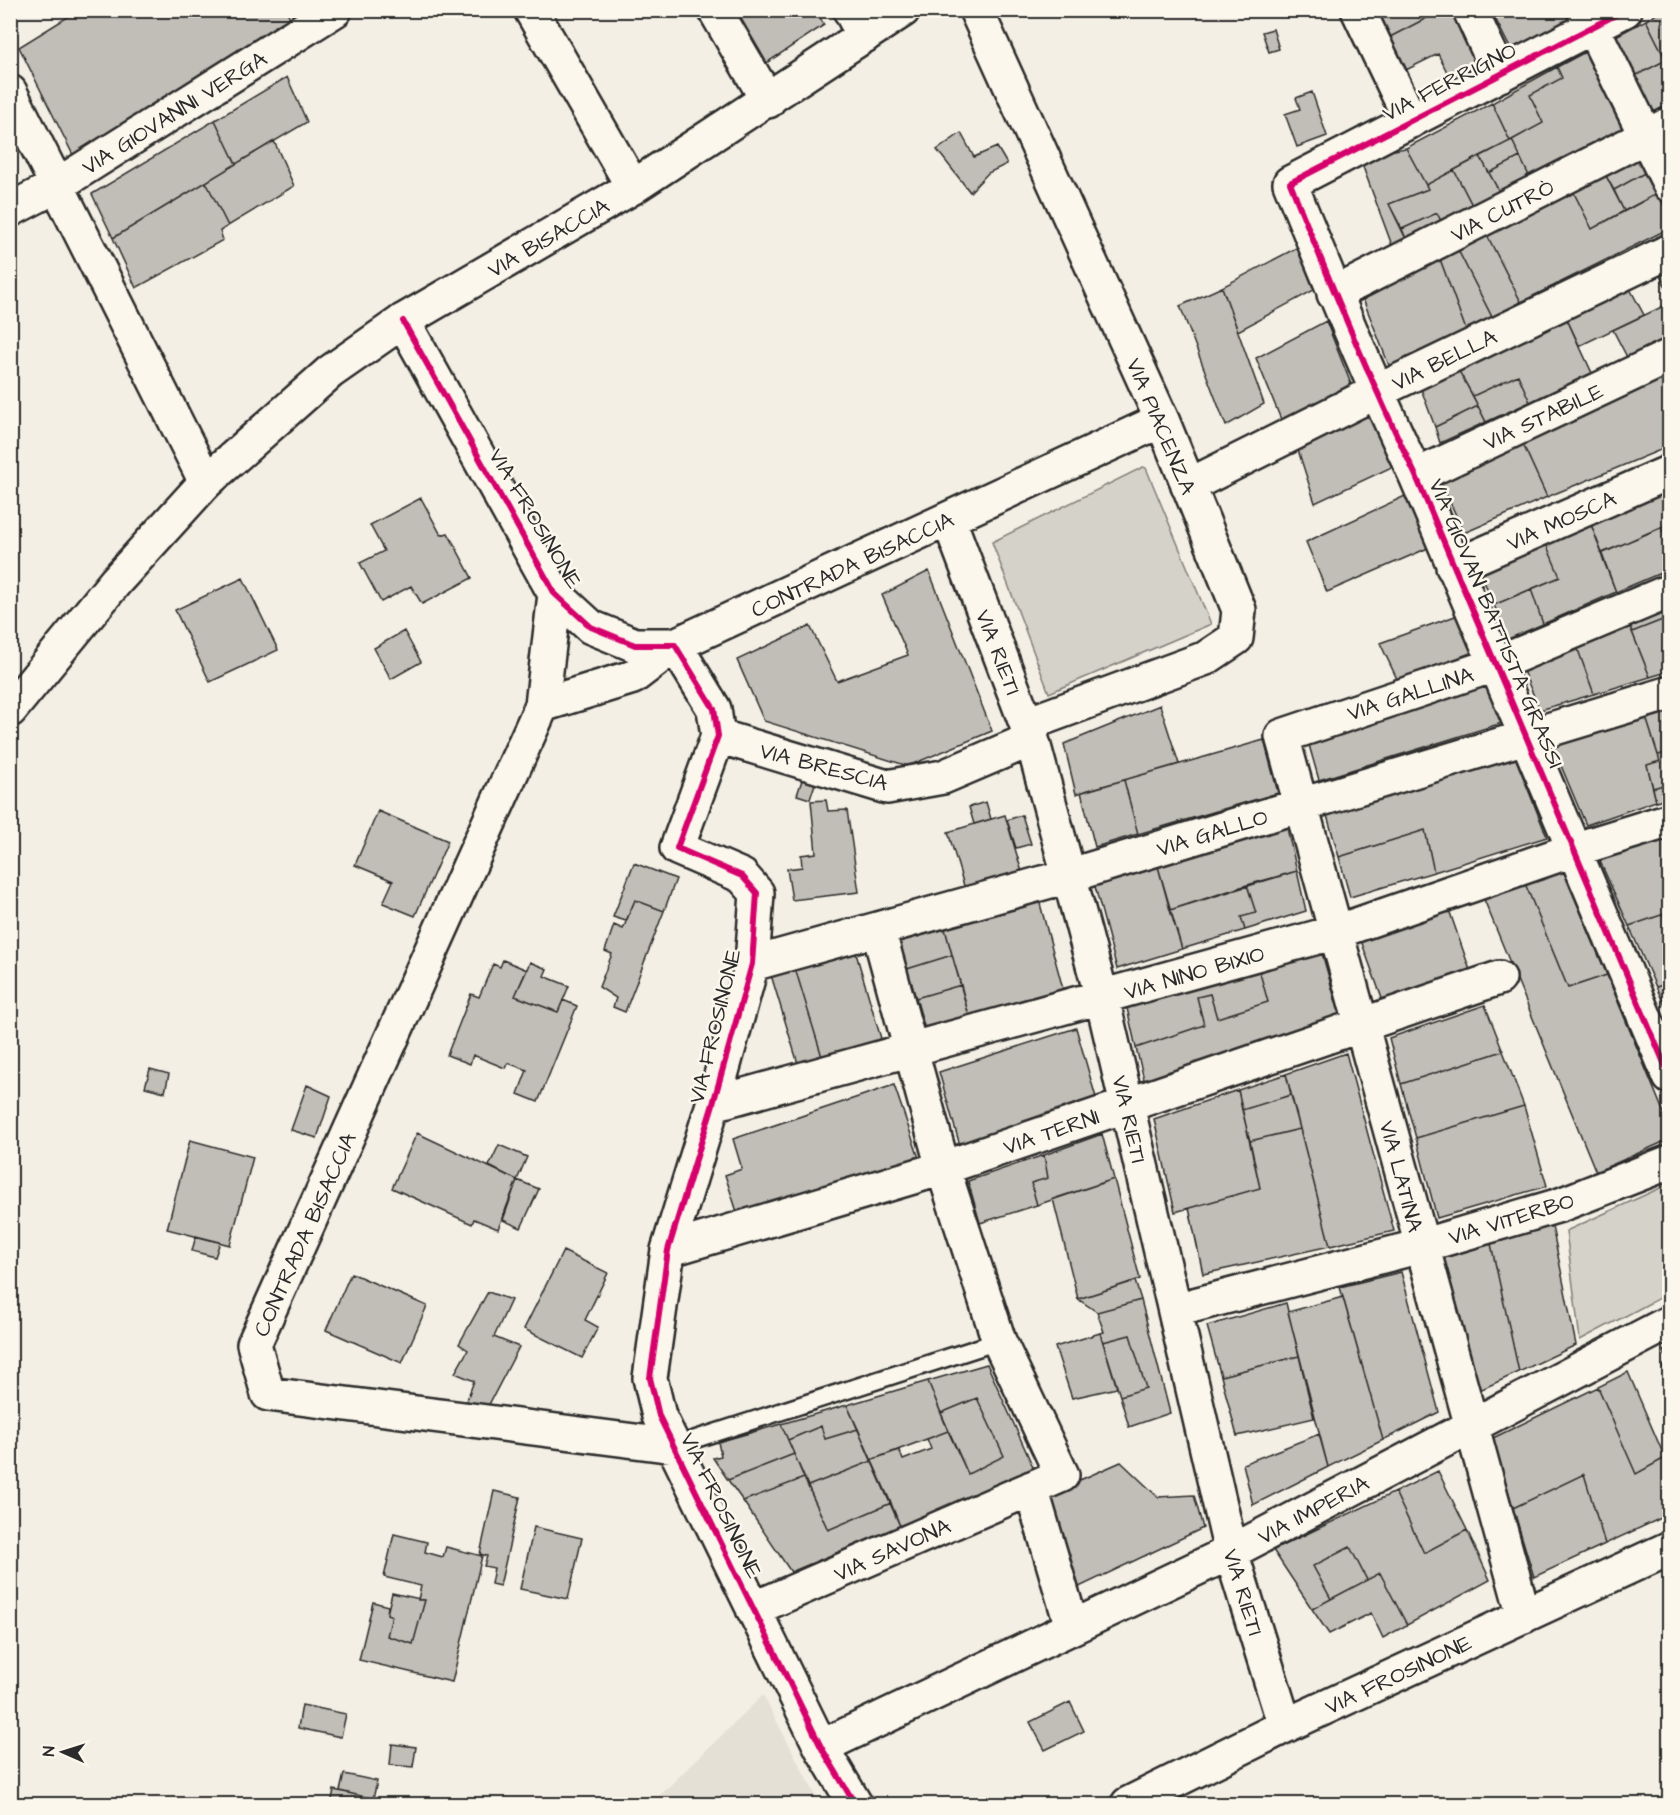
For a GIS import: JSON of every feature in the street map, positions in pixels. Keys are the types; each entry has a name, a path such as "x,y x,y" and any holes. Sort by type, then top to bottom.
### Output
{"street":[{"name":"VIA GIOVANNI VERGA","path":"10,210 56,186 335,10"},
{"path":"531,10 633,187"},
{"path":"715,10 768,101"},
{"name":"VIA BISACCIA","path":"10,710 116,581 206,482 330,372 404,321 633,187 768,101 857,23 903,10"},
{"name":"VIA PIACENZA","path":"976,10 1162,420 1239,610 1236,638 1206,658 1030,732"},
{"path":"1358,10 1411,121"},
{"path":"1470,10 1500,75"},
{"name":"VIA FERRIGNO","path":"1290,183 1500,75 1587,19 1625,10"},
{"path":"1587,19 1658,131 1670,185"},
{"path":"10,92 206,482"},
{"name":"VIA CUTRÒ","path":"1334,294 1658,131"},
{"name":"VIA GIOVAN BATTISTA GRASSI","path":"1290,183 1334,294 1376,392 1416,476 1670,1077"},
{"name":"VIA BELLA","path":"1188,486 1376,392 1670,251"},
{"name":"VIA FROSINONE","path":"404,321 555,594 591,627 635,645 675,645 714,709 717,736 677,848 742,876 757,893 752,964 713,1104 668,1250 650,1378 659,1416 821,1747 855,1804"},
{"name":"VIA STABILE","path":"1416,476 1670,356"},
{"name":"CONTRADA BISACCIA","path":"542,705 633,677 675,645 1162,420"},
{"name":"VIA MOSCA","path":"1453,567 1670,472"},
{"name":"VIA RIETI","path":"949,520 1030,732 1102,998 1231,1552 1285,1726"},
{"name":"VIA GALLINA","path":"1282,736 1494,665 1670,591"},
{"name":"CONTRADA BISACCIA","path":"555,594 542,705 254,1344 268,1394 674,1446"},
{"name":"VIA GALLO","path":"752,964 1068,876 1670,693"},
{"name":"VIA BRESCIA","path":"717,736 887,787 943,777 1030,732"},
{"name":"VIA LATINA","path":"1282,736 1524,1616"},
{"name":"VIA NINO BIXIO","path":"713,1104 1336,932 1573,849 1670,820"},
{"path":"878,930 943,1168 999,1341"},
{"name":"VIA TERNI","path":"668,1250 943,1168 1499,978"},
{"name":"VIA VITERBO","path":"1175,1310 1421,1246 1560,1205 1670,1162"},
{"name":"VIA IMPERIA","path":"821,1747 1231,1552 1670,1322"},
{"name":"VIA SAVONA","path":"753,1609 1062,1474 999,1341"},
{"path":"1031,1488 1072,1627"},
{"name":"VIA FROSINONE","path":"1128,1804 1285,1726 1670,1548"}],"lane":[{"path":"674,1446 999,1341"}],"shaded area":[{"path":"1143,467 1146,468 1211,624 1049,693 992,542"},
{"path":"1669,1184 1669,1293 1580,1340 1566,1231"},
{"path":"763,1695 820,1804 651,1804"}],"building":[{"path":"79,10 197,10 199,14 207,10 286,10 293,23 73,155 19,47"},
{"path":"731,10 816,10 824,25 762,66"},
{"path":"1377,10 1442,10 1390,37"},
{"path":"1442,10 1458,10 1487,70 1454,86 1438,54 1406,70 1390,37"},
{"path":"1491,10 1573,10 1578,21 1513,54"},
{"path":"1663,10 1670,10 1670,58 1666,60 1646,20"},
{"path":"1646,20 1666,60 1635,76 1616,36"},
{"path":"1273,29 1279,49 1269,52 1262,32"},
{"path":"1589,50 1626,129 1530,178 1512,140 1543,123 1530,95 1562,78 1557,67"},
{"path":"1670,58 1670,106 1653,114 1635,76"},
{"path":"1557,67 1562,78 1530,95 1543,123 1510,141 1492,103"},
{"path":"287,77 307,122 236,164 215,120"},
{"path":"1312,92 1327,136 1297,147 1285,114 1300,109 1296,98"},
{"path":"1492,103 1510,141 1426,185 1406,148"},
{"path":"215,120 236,164 113,238 92,194"},
{"path":"961,133 974,157 997,147 1007,164 988,173 970,192 937,150"},
{"path":"1512,140 1520,157 1489,173 1480,156"},
{"path":"274,141 294,186 228,226 206,182"},
{"path":"1406,148 1428,189 1389,204 1407,241 1393,248 1359,156"},
{"path":"1480,156 1500,193 1473,207 1454,170"},
{"path":"1641,156 1648,171 1614,190 1605,174"},
{"path":"1520,157 1530,178 1500,193 1489,173"},
{"path":"1454,170 1473,207 1442,223 1437,213 1402,229 1389,204 1428,189 1426,185"},
{"path":"1648,171 1658,193 1624,211 1614,190"},
{"path":"1605,174 1624,211 1592,229 1573,191"},
{"path":"206,182 228,226 220,231 223,240 136,288 113,238"},
{"path":"1573,191 1592,229 1658,193 1670,219 1670,228 1521,302 1487,235"},
{"path":"1437,213 1442,223 1407,241 1402,229"},
{"path":"1487,235 1521,302 1492,317 1458,250"},
{"path":"1298,247 1314,290 1238,331 1222,287"},
{"path":"1458,250 1492,317 1466,330 1440,259"},
{"path":"1440,259 1466,330 1390,368 1363,299"},
{"path":"1670,264 1670,295 1657,270"},
{"path":"1222,287 1264,404 1226,426 1180,306"},
{"path":"1629,287 1644,315 1579,346 1566,317"},
{"path":"1670,303 1670,337 1627,357 1613,330"},
{"path":"1566,317 1592,373 1530,402 1518,375 1473,396 1459,371"},
{"path":"1326,321 1351,384 1282,422 1256,358"},
{"path":"1459,371 1478,406 1435,427 1421,389"},
{"path":"1670,373 1670,398 1660,378"},
{"path":"1518,375 1530,402 1486,422 1473,396"},
{"path":"1660,378 1670,398 1670,446 1547,497 1522,442"},
{"path":"1478,406 1486,422 1440,443 1435,427"},
{"path":"1371,413 1394,466 1315,503 1298,450"},
{"path":"1522,442 1547,497 1464,533 1440,480"},
{"path":"1670,485 1670,524 1602,553 1589,519"},
{"path":"1405,496 1428,548 1327,592 1306,542"},
{"path":"421,498 441,535 448,533 472,578 422,604 411,586 381,602 360,563 384,551 370,525"},
{"path":"1589,519 1616,592 1543,624 1531,589 1560,577 1544,539"},
{"path":"1670,524 1670,550 1661,527"},
{"path":"1661,527 1670,550 1670,569 1616,592 1601,554"},
{"path":"1544,539 1560,577 1494,605 1478,567"},
{"path":"929,571 992,731 908,766 764,721 737,660 810,626 837,681 908,655 882,595"},
{"path":"243,578 278,650 210,682 175,610"},
{"path":"1531,589 1543,624 1508,639 1494,605"},
{"path":"1670,606 1670,617 1632,632 1629,624"},
{"path":"1458,615 1473,652 1398,681 1380,643"},
{"path":"1670,617 1670,671 1650,677 1632,632"},
{"path":"1629,624 1650,677 1594,694 1577,647"},
{"path":"404,631 421,662 391,679 374,648"},
{"path":"1577,647 1594,694 1540,710 1523,671"},
{"path":"1485,680 1502,723 1319,780 1307,738"},
{"path":"1160,705 1179,764 1076,794 1064,744"},
{"path":"1670,706 1670,752 1658,755 1645,714"},
{"path":"1645,714 1660,761 1647,765 1656,801 1586,825 1551,742"},
{"path":"1264,740 1278,793 1138,834 1124,780"},
{"path":"1670,752 1670,783 1653,788 1647,765 1660,761 1658,755"},
{"path":"1516,759 1547,837 1434,872 1425,830 1339,857 1326,812"},
{"path":"802,780 815,784 810,799 797,795"},
{"path":"1124,780 1138,834 1095,847 1081,792"},
{"path":"1670,783 1670,797 1656,801 1653,788"},
{"path":"826,800 828,811 847,810 859,892 792,900 787,869 802,867 801,855 816,853 811,801"},
{"path":"986,802 991,819 974,824 969,807"},
{"path":"378,811 448,841 415,916 383,903 393,881 355,865"},
{"path":"1005,815 1022,872 965,889 948,832"},
{"path":"1022,815 1031,844 1016,848 1007,820"},
{"path":"1286,824 1297,871 1170,910 1157,863"},
{"path":"1425,830 1434,872 1350,897 1339,857"},
{"path":"1670,837 1670,912 1629,926 1599,859"},
{"path":"634,863 676,879 664,911 635,900 626,921 613,917"},
{"path":"1157,863 1182,949 1117,969 1094,883"},
{"path":"1563,870 1607,975 1568,988 1524,881"},
{"path":"1297,871 1306,911 1245,930 1241,917 1256,913 1247,885"},
{"path":"1524,881 1568,988 1607,975 1670,1128 1670,1139 1596,1172 1481,892"},
{"path":"1247,885 1256,913 1241,917 1245,930 1182,949 1170,910"},
{"path":"635,900 664,911 625,1012 613,1007 616,998 599,987 612,954 605,951 614,925 623,929"},
{"path":"1039,900 1063,989 969,1016 945,929"},
{"path":"1447,904 1471,973 1384,1004 1359,935"},
{"path":"1670,912 1670,983 1656,987 1629,926"},
{"path":"945,929 952,955 907,969 899,942"},
{"path":"1320,946 1341,1020 1146,1087 1136,1048 1204,1025 1197,997 1210,994 1217,1018 1268,1002 1258,966"},
{"path":"855,950 882,1042 823,1060 795,968"},
{"path":"952,955 961,985 916,998 907,969"},
{"path":"503,960 527,970 515,996 558,1012 563,1000 577,1006 538,1102 518,1094 527,1070 508,1063 505,1068 473,1055 470,1064 447,1055 471,994 479,997 493,964 500,967"},
{"path":"530,962 547,969 544,976 569,986 558,1012 515,996"},
{"path":"1258,966 1268,1002 1217,1018 1210,994 1197,997 1204,1025 1136,1048 1127,1008"},
{"path":"795,968 823,1060 799,1067 771,975"},
{"path":"1670,983 1670,1016 1656,987"},
{"path":"961,985 969,1016 925,1029 916,998"},
{"path":"1485,1005 1503,1051 1401,1084 1389,1038"},
{"path":"1076,1028 1097,1101 961,1149 939,1072"},
{"path":"1503,1051 1524,1106 1416,1138 1401,1084"},
{"path":"1346,1053 1394,1231 1330,1246 1286,1074"},
{"path":"150,1069 169,1074 165,1092 145,1087"},
{"path":"1286,1074 1291,1095 1242,1110 1238,1090"},
{"path":"307,1085 331,1096 317,1138 291,1130"},
{"path":"894,1085 919,1158 739,1218 725,1175 742,1169 733,1139"},
{"path":"1238,1090 1260,1188 1175,1212 1154,1119"},
{"path":"1291,1095 1300,1129 1250,1141 1242,1110"},
{"path":"1524,1106 1547,1186 1437,1218 1416,1138"},
{"path":"1300,1129 1330,1246 1203,1274 1189,1208 1260,1188 1250,1141"},
{"path":"417,1133 517,1180 498,1229 474,1219 472,1224 392,1188"},
{"path":"1102,1134 1114,1179 1037,1205 1031,1183 1048,1178 1044,1155"},
{"path":"190,1140 253,1157 230,1245 167,1229"},
{"path":"499,1145 527,1157 517,1180 489,1166"},
{"path":"1044,1155 1048,1178 1031,1183 1037,1205 980,1223 968,1181"},
{"path":"1114,1179 1140,1279 1078,1299 1053,1199"},
{"path":"517,1180 539,1189 521,1228 503,1220"},
{"path":"1552,1226 1576,1345 1519,1372 1491,1244"},
{"path":"196,1236 220,1242 215,1257 192,1251"},
{"path":"1491,1244 1519,1372 1480,1390 1444,1258"},
{"path":"563,1251 608,1273 585,1320 598,1327 582,1358 524,1329"},
{"path":"1401,1272 1439,1412 1383,1440 1340,1287"},
{"path":"351,1273 427,1306 402,1363 326,1330"},
{"path":"1135,1281 1141,1300 1097,1312 1078,1299"},
{"path":"488,1292 511,1300 494,1337 519,1347 485,1412 465,1405 474,1381 455,1373 468,1350 459,1344"},
{"path":"1343,1297 1383,1440 1328,1467 1288,1312"},
{"path":"1141,1300 1170,1413 1129,1427 1120,1396 1146,1388 1130,1335 1103,1342 1100,1333 1104,1332 1097,1312"},
{"path":"1286,1303 1299,1356 1221,1376 1207,1326"},
{"path":"1100,1333 1117,1388 1072,1398 1055,1347"},
{"path":"1130,1335 1146,1388 1120,1396 1103,1342"},
{"path":"1670,1348 1670,1382 1662,1366 1668,1362 1663,1351"},
{"path":"1299,1356 1314,1418 1237,1436 1221,1376"},
{"path":"987,1364 1034,1469 900,1526 871,1460 899,1450 903,1460 931,1449 927,1439 948,1431 968,1474 1004,1456 977,1398 941,1413 928,1381"},
{"path":"1628,1372 1665,1458 1636,1474 1598,1387"},
{"path":"928,1381 948,1431 871,1460 847,1405"},
{"path":"1598,1387 1636,1474 1665,1458 1670,1468 1670,1514 1605,1544 1584,1474 1513,1508 1493,1438"},
{"path":"977,1398 1004,1456 968,1474 941,1413"},
{"path":"847,1405 858,1429 825,1439 821,1426 788,1440 781,1424"},
{"path":"781,1424 794,1454 728,1480 713,1458 721,1456 718,1442"},
{"path":"821,1426 825,1439 858,1429 872,1461 808,1486 788,1440"},
{"path":"1319,1434 1328,1467 1253,1505 1243,1464"},
{"path":"794,1454 804,1478 743,1501 728,1480"},
{"path":"872,1461 891,1503 828,1530 808,1486"},
{"path":"1121,1462 1158,1497 1194,1495 1203,1528 1073,1590 1048,1494"},
{"path":"1438,1471 1467,1530 1424,1553 1395,1492"},
{"path":"1584,1474 1605,1544 1534,1577 1513,1508"},
{"path":"804,1478 828,1530 891,1503 900,1526 791,1572 743,1501"},
{"path":"494,1491 520,1497 500,1586 491,1584 494,1568 484,1566 487,1556 480,1554"},
{"path":"1395,1492 1424,1553 1467,1530 1490,1580 1407,1625 1380,1573 1367,1580 1350,1547 1313,1566 1331,1599 1312,1609 1273,1550"},
{"path":"534,1527 582,1538 568,1599 520,1589"},
{"path":"394,1534 427,1542 425,1552 443,1557 446,1547 482,1556 452,1682 359,1660 373,1602 388,1606 387,1614 392,1616 387,1636 413,1644 425,1600 418,1600 421,1586 384,1577"},
{"path":"1350,1547 1367,1580 1331,1599 1313,1566"},
{"path":"1380,1573 1407,1625 1383,1638 1371,1613 1329,1634 1312,1609"},
{"path":"392,1593 425,1600 413,1644 387,1636 392,1616 387,1614"},
{"path":"1070,1702 1084,1731 1045,1750 1030,1722"},
{"path":"302,1705 346,1714 341,1737 298,1728"},
{"path":"392,1744 416,1747 413,1767 390,1765"},
{"path":"344,1774 377,1781 373,1799 340,1791"},
{"path":"334,1790 389,1802 389,1804 331,1804"}],"cycle path":[{"path":"1625,10 1290,183 1670,1077"},
{"path":"403,321 555,594 591,627 635,645 675,645 714,709 718,736 677,848 742,876 757,893 752,964 713,1104 668,1250 650,1378 659,1416 821,1747 855,1804"}]}
